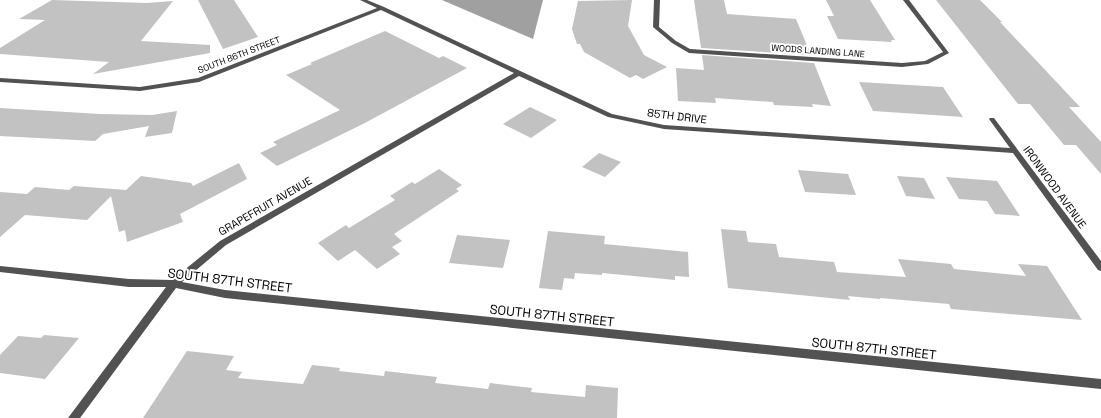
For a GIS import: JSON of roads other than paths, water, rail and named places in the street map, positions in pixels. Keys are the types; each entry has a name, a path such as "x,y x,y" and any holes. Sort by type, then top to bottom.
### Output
{"street":[{"name":"85TH DRIVE","path":"363,0 610,116 664,127 1015,151"},
{"name":"WOODS LANDING LANE","path":"657,0 656,27 674,42 690,51 902,65 926,63 946,53 906,0"},
{"name":"SOUTH 86TH STREET","path":"0,80 140,90 199,80 382,8"},
{"name":"GRAPEFRUIT AVENUE","path":"73,418 174,284 223,243 518,73"},
{"name":"IRONWOOD AVENUE","path":"992,119 1101,268"},
{"name":"SOUTH 87TH STREET","path":"0,269 129,283 174,284 233,295 1101,384"}]}
